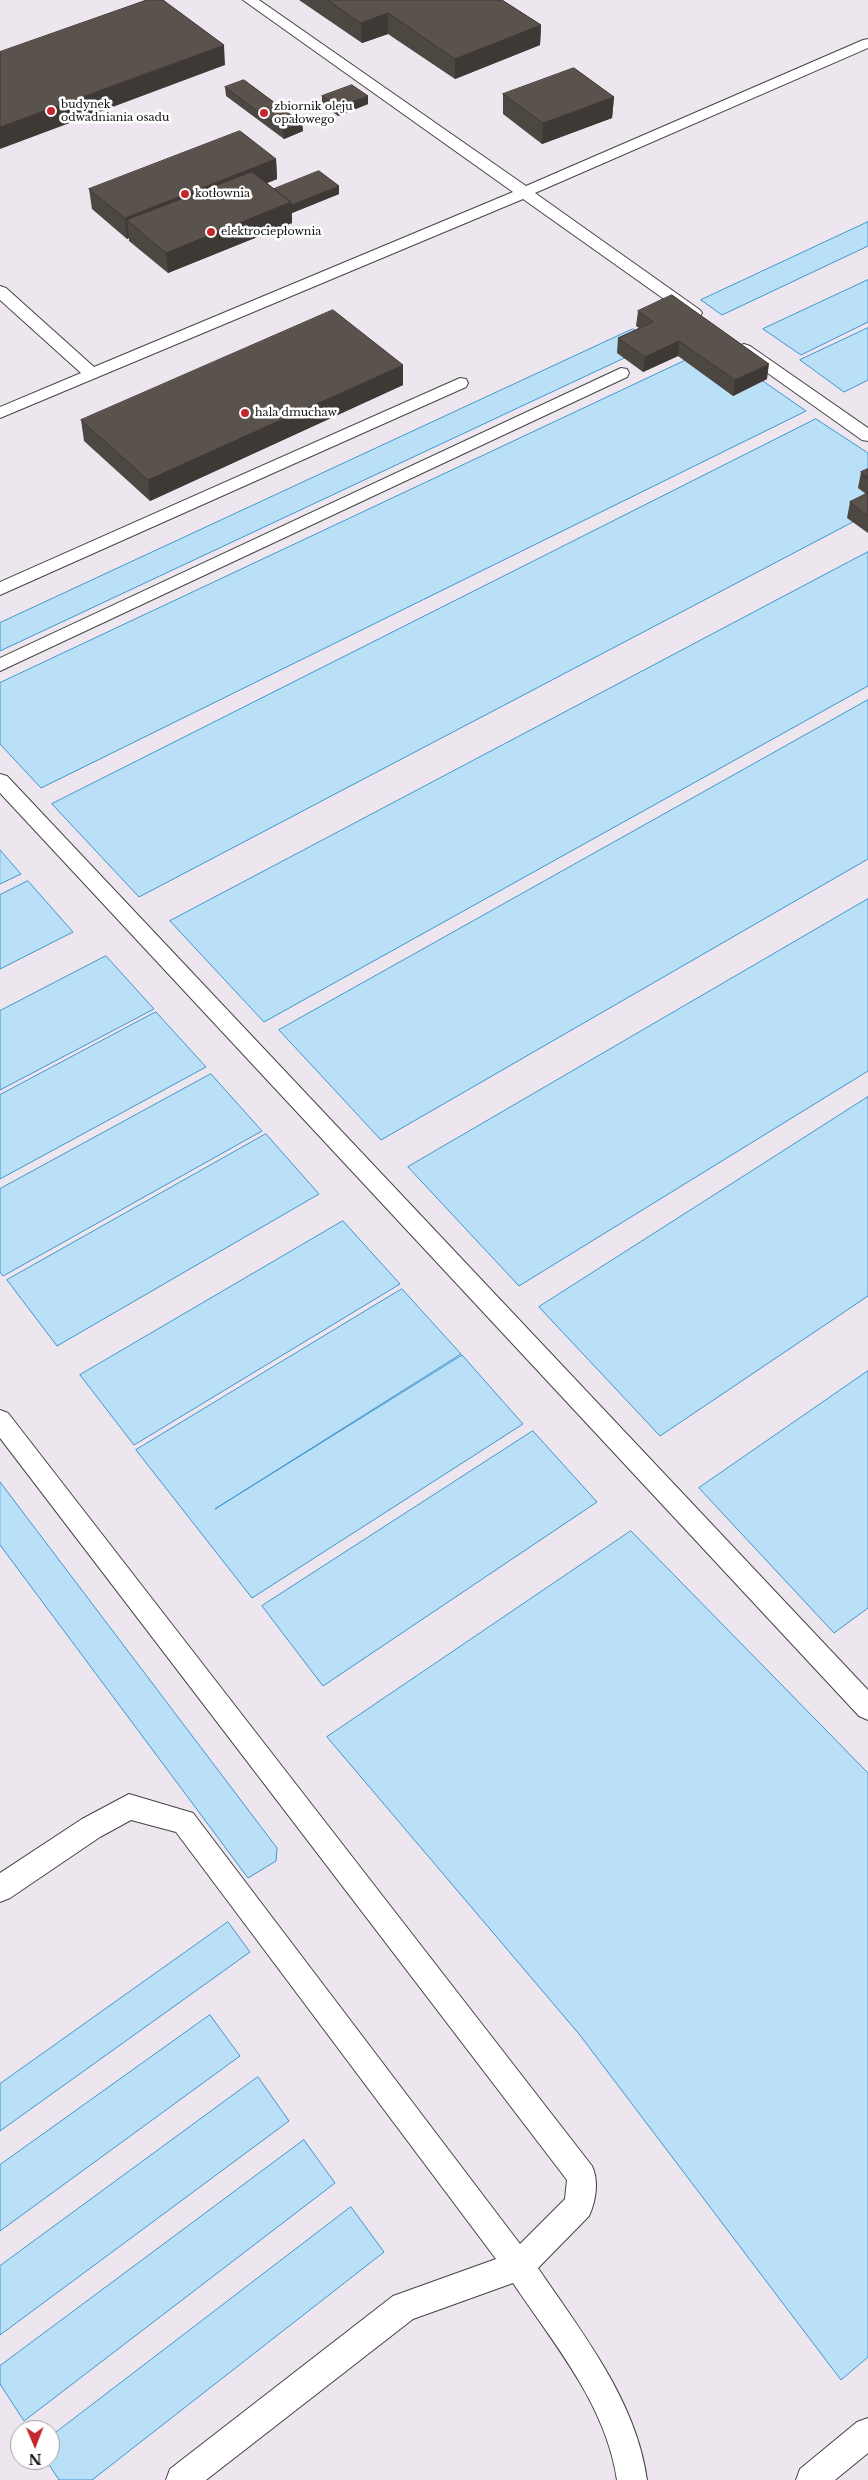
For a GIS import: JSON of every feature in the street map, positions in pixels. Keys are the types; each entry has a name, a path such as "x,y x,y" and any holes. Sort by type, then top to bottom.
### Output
{"lane":[{"path":"250,0 435,128 523,193 710,324"},
{"path":"0,413 523,193 868,43"},
{"path":"0,291 92,374"},
{"path":"734,341 868,436"},
{"path":"0,665 621,373"},
{"path":"0,589 460,383"},
{"path":"0,780 868,1708"},
{"path":"0,1420 582,2176 579,2206 518,2266 404,2307 182,2480"},
{"path":"0,1889 91,1828 129,1807 184,1822 518,2266 601,2388 629,2459 632,2480"},
{"path":"811,2480 868,2433"}],"shaded area":[{"path":"0,0 868,0 868,2480 0,2480"}],"water":[{"path":"868,222 868,246 722,315 701,300"},
{"path":"868,280 868,322 801,355 763,329"},
{"path":"868,328 868,380 844,392 800,360"},
{"path":"633,329 654,344 0,651 0,623"},
{"path":"714,347 806,411 41,788 0,744 0,683"},
{"path":"816,419 868,453 868,514 139,897 52,804"},
{"path":"868,552 868,686 264,1022 170,921"},
{"path":"868,700 868,859 381,1140 279,1030"},
{"path":"0,850 21,874 0,884"},
{"path":"28,881 73,932 0,969 0,895"},
{"path":"868,899 868,1071 519,1286 408,1167"},
{"path":"106,956 154,1009 0,1090 0,1011"},
{"path":"156,1012 206,1067 0,1179 0,1095"},
{"path":"211,1074 262,1131 3,1276 0,1272 0,1189"},
{"path":"868,1097 868,1296 660,1436 539,1307"},
{"path":"266,1134 319,1194 57,1346 7,1280"},
{"path":"343,1221 400,1284 134,1445 80,1375"},
{"path":"402,1289 461,1354 215,1509 462,1355 523,1424 252,1598 136,1450"},
{"path":"868,1371 868,1608 834,1633 699,1488"},
{"path":"533,1431 597,1502 323,1686 262,1606"},
{"path":"0,1482 277,1848 276,1861 248,1878 0,1545"},
{"path":"631,1531 868,1773 868,2357 841,2380 579,2034 327,1737"},
{"path":"228,1922 250,1952 0,2131 0,2084"},
{"path":"210,2015 240,2056 0,2231 0,2165"},
{"path":"258,2077 289,2121 0,2335 0,2266"},
{"path":"304,2140 335,2183 25,2420 23,2420 0,2384 0,2366"},
{"path":"351,2207 384,2252 92,2480 59,2480 52,2470 60,2470 60,2429"}],"building":[{"name":"budynek odwadniania osadu","path":"147,0 163,0 224,45 0,127 0,52"},
{"path":"328,0 502,0 541,25 455,59 388,13 361,23"},
{"path":"574,68 614,97 543,123 503,94"},
{"path":"244,80 302,123 283,130 225,87"},
{"path":"352,85 368,96 338,107 322,96"},
{"path":"240,131 276,159 125,218 89,189"},
{"path":"319,171 339,186 291,205 291,202 274,189"},
{"path":"252,172 291,202 166,253 127,220"},
{"path":"672,295 769,364 735,380 679,341 645,357 618,338 653,322 638,311"},
{"name":"hala dmuchaw","path":"333,310 403,365 148,480 81,420"},
{"path":"868,469 868,478 861,472"},
{"path":"868,493 868,516 850,502"}],"place":[{"name":"budynek odwadniania osadu","path":"51,111"},
{"name":"zbiornik oleju opałowego","path":"264,113"},
{"name":"kotłownia","path":"185,194"},
{"name":"elektrociepłownia","path":"211,232"},
{"name":"hala dmuchaw","path":"245,413"}]}
